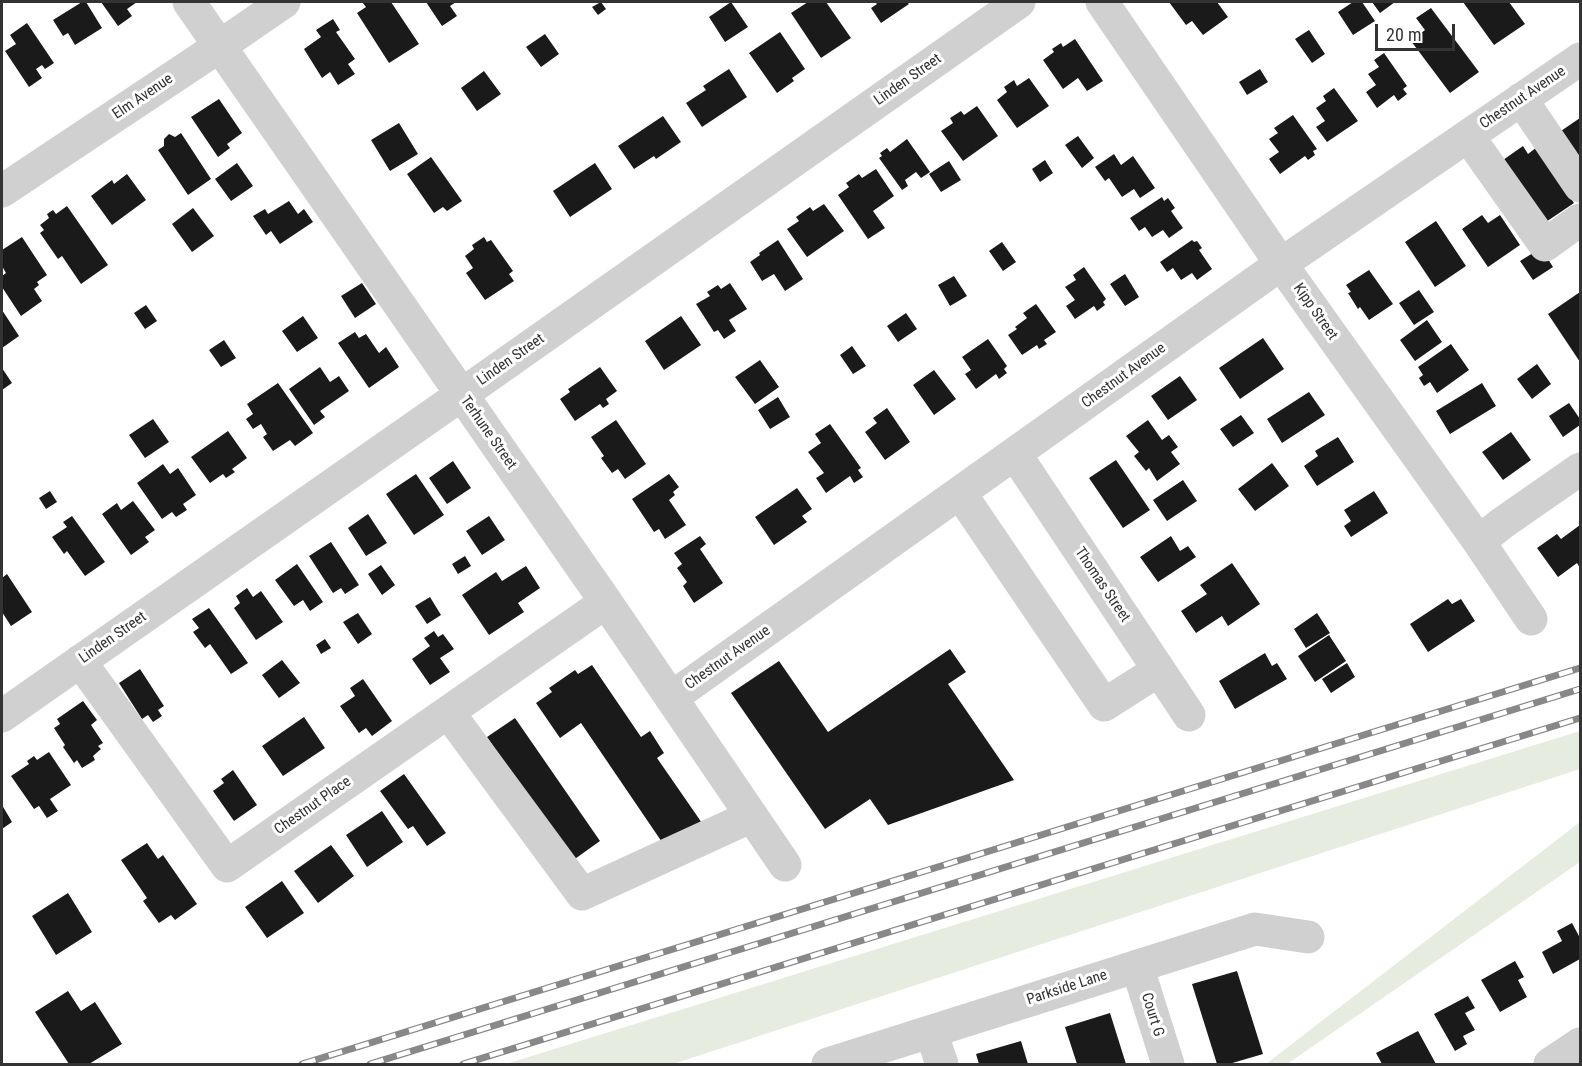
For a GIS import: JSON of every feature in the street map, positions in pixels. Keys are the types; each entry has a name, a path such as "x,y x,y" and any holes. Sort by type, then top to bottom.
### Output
{"street":[{"name":"Terhune Street","path":"189,2 606,602 785,865"},
{"name":"Elm Avenue","path":"2,191 284,2"},
{"name":"Linden Street","path":"2,716 1019,2"},
{"name":"Kipp Street","path":"1102,2 1281,264 1479,542 1531,619"},
{"name":"Chestnut Avenue","path":"671,698 1281,264 1581,59"},
{"path":"1521,99 1581,186"},
{"path":"1468,136 1545,245 1581,220"},
{"name":"Thomas Street","path":"1015,454 1189,715"},
{"path":"1479,542 1501,524 1581,469"},
{"path":"960,493 1104,705 1159,670"},
{"name":"Chestnut Place","path":"80,661 227,866 606,602"},
{"path":"448,712 582,894 752,816"},
{"name":"Parkside Lane","path":"828,1065 1255,929 1308,937"},
{"name":"Court G","path":"1137,966 1168,1065"},
{"path":"931,1032 942,1065"},
{"path":"1550,1065 1581,1044"}],"shaded area":[{"path":"1580,731 1580,769 673,1064 506,1064"},
{"path":"1580,822 1580,862 1287,1064 1266,1064"}],"building":[{"path":"82,2 86,2 102,28 75,45 68,33 63,36 53,20"},
{"path":"101,2 137,2 127,9 132,16 118,26"},
{"path":"362,2 391,2 419,44 389,63 357,13 366,7"},
{"path":"426,2 456,2 450,6 457,16 442,26"},
{"path":"601,2 606,9 598,15 592,7"},
{"path":"731,2 748,27 725,42 709,17"},
{"path":"808,2 826,2 851,38 821,58 791,13"},
{"path":"875,2 907,2 909,4 881,23 871,8 877,4"},
{"path":"1169,2 1217,2 1228,17 1203,35 1192,21 1186,25"},
{"path":"1353,2 1362,2 1375,21 1353,35 1338,12"},
{"path":"1372,2 1395,2 1380,13"},
{"path":"1463,2 1509,2 1525,24 1494,45"},
{"path":"1431,8 1479,72 1450,93 1411,41 1425,30 1416,18"},
{"path":"333,19 340,30 336,32 355,59 348,64 355,74 338,85 330,72 322,78 304,49 321,37 316,30"},
{"path":"27,23 54,63 45,69 42,65 36,69 42,78 29,87 5,51 16,44 10,35"},
{"path":"1309,30 1325,54 1312,63 1295,39"},
{"path":"780,32 805,69 792,78 794,81 777,93 749,53"},
{"path":"545,34 559,54 541,67 526,47"},
{"path":"1075,39 1103,81 1087,91 1078,78 1063,89 1043,60 1054,52 1052,49 1061,43 1063,47"},
{"path":"1384,53 1407,86 1403,89 1407,94 1398,101 1394,95 1377,108 1366,92 1376,85 1368,74 1379,67 1374,60"},
{"path":"729,69 747,97 702,127 686,103 706,90 703,86"},
{"path":"1260,69 1268,82 1247,95 1239,82"},
{"path":"484,71 501,94 477,111 461,88"},
{"path":"1029,78 1049,106 1017,128 997,100 1007,92 1004,87 1014,80 1017,86"},
{"path":"1334,88 1358,121 1327,142 1316,127 1325,121 1316,108 1326,101 1323,96"},
{"path":"219,99 242,133 227,144 230,148 218,157 191,117"},
{"path":"977,106 998,136 963,161 941,131 953,123 950,118 961,111 964,115"},
{"path":"1293,115 1317,149 1313,151 1315,155 1308,160 1305,156 1280,174 1269,159 1279,152 1269,139 1278,133 1274,128"},
{"path":"663,116 681,142 656,159 654,156 634,169 618,146"},
{"path":"1580,118 1580,174 1555,135"},
{"path":"399,123 418,154 390,171 371,140"},
{"path":"181,133 211,179 188,195 158,150 164,146 164,139 169,134 175,137"},
{"path":"1078,136 1094,158 1082,168 1065,145"},
{"path":"907,139 930,172 921,178 916,172 905,180 908,186 902,190 879,158 882,156 880,153 887,148 890,152"},
{"path":"1523,146 1528,154 1537,147 1574,203 1537,228 1503,160"},
{"path":"1114,154 1121,165 1133,156 1155,188 1140,198 1134,189 1122,197 1109,178 1105,181 1095,167"},
{"path":"431,157 462,201 447,211 443,207 434,213 407,174"},
{"path":"1045,160 1053,173 1040,182 1032,169"},
{"path":"949,161 961,180 941,192 929,174"},
{"path":"237,163 253,186 231,201 215,179"},
{"path":"595,163 612,189 570,217 553,191"},
{"path":"876,169 894,196 873,211 885,228 868,239 838,195 849,187 846,183 859,174 862,178"},
{"path":"127,174 146,200 112,225 91,196 112,180 114,184"},
{"path":"1162,197 1164,201 1168,198 1175,208 1171,211 1183,228 1169,238 1163,230 1152,237 1145,227 1139,231 1130,218"},
{"path":"289,201 298,214 304,209 313,222 280,244 271,231 266,235 253,216 265,209 268,214"},
{"path":"824,204 844,231 807,257 787,229 799,221 796,217 810,207 813,211"},
{"path":"67,206 108,265 81,284 62,256 58,259 40,233 44,230 40,225 49,218 47,214 53,210 56,214"},
{"path":"193,208 214,236 192,252 172,224"},
{"path":"1482,215 1488,223 1500,215 1520,245 1488,267 1462,229"},
{"path":"1436,221 1466,266 1435,287 1405,242"},
{"path":"22,237 47,275 37,282 39,285 34,289 42,301 21,316 2,287 2,276 6,273 2,266 2,250"},
{"path":"484,237 487,242 491,240 513,271 509,274 514,281 485,300 466,273 473,268 465,256 474,249 472,245"},
{"path":"778,240 803,279 785,291 774,274 762,281 750,262"},
{"path":"1192,240 1197,241 1202,248 1199,250 1212,269 1197,280 1192,273 1181,280 1173,268 1167,272 1160,262"},
{"path":"1002,242 1016,262 1003,271 989,251"},
{"path":"1541,248 1553,267 1533,280 1520,261"},
{"path":"1084,267 1106,299 1103,302 1105,305 1097,311 1094,306 1075,319 1066,306 1075,300 1065,287 1076,280 1073,275"},
{"path":"1369,270 1393,304 1369,320 1360,307 1358,309 1346,285"},
{"path":"1125,274 1139,297 1125,306 1110,284"},
{"path":"954,276 967,296 950,306 938,285"},
{"path":"362,283 376,304 355,318 341,296"},
{"path":"730,283 747,309 729,320 736,331 724,339 718,330 714,332 696,304 710,296 707,292 718,285 721,289"},
{"path":"1419,290 1434,312 1414,325 1399,303"},
{"path":"1580,292 1580,362 1548,314"},
{"path":"1036,304 1056,332 1044,340 1047,344 1039,349 1037,345 1022,355 1008,335 1027,318 1023,313"},
{"path":"146,305 157,321 145,329 134,313"},
{"path":"2,310 19,336 2,348"},
{"path":"906,313 917,329 898,342 887,326"},
{"path":"303,316 318,338 297,352 282,331"},
{"path":"681,316 701,345 664,370 645,341"},
{"path":"1427,320 1442,342 1415,361 1400,340"},
{"path":"355,332 359,338 366,334 379,353 386,347 399,367 369,388 338,343"},
{"path":"1263,338 1284,369 1240,399 1219,368"},
{"path":"988,339 1007,366 1004,369 1007,373 999,379 996,374 976,389 965,374 971,370 962,357"},
{"path":"224,340 236,358 221,367 209,350"},
{"path":"1451,344 1469,370 1437,393 1430,382 1424,386 1419,378 1423,375 1418,367"},
{"path":"852,346 866,366 853,374 840,355"},
{"path":"760,360 779,387 755,404 735,377"},
{"path":"1537,364 1551,384 1532,399 1517,379"},
{"path":"320,367 330,382 339,376 349,391 320,411 325,417 314,425 289,389"},
{"path":"600,367 617,391 606,399 609,404 603,408 600,404 575,421 560,399 570,392 568,389"},
{"path":"2,368 12,383 2,390"},
{"path":"934,370 956,399 934,415 913,385"},
{"path":"1180,376 1197,400 1168,420 1151,396"},
{"path":"278,383 313,433 295,446 290,440 273,451 263,437 267,434 261,424 253,429 246,419 253,414 247,404"},
{"path":"1482,383 1496,406 1450,434 1436,411"},
{"path":"1309,392 1325,415 1282,443 1267,419"},
{"path":"778,397 790,417 770,429 758,410"},
{"path":"1569,403 1580,419 1580,425 1563,437 1549,416"},
{"path":"887,408 910,442 885,460 865,432 877,423 873,418"},
{"path":"1241,415 1254,433 1233,447 1220,429"},
{"path":"153,419 169,442 145,458 129,435"},
{"path":"616,420 646,464 625,479 618,469 612,473 601,458 604,456 591,437"},
{"path":"1148,420 1162,440 1169,435 1178,447 1171,452 1180,464 1157,481 1149,468 1146,471 1134,456 1139,452 1126,436"},
{"path":"830,424 861,468 858,470 863,477 854,483 850,476 826,493 816,478 824,473 808,452 821,443 815,434"},
{"path":"228,431 247,458 232,469 235,472 226,478 223,474 210,483 191,457"},
{"path":"1511,432 1531,460 1503,480 1482,452"},
{"path":"1338,437 1354,462 1317,486 1304,466 1318,456 1315,451"},
{"path":"1116,460 1150,510 1123,528 1089,478"},
{"path":"453,461 471,488 447,504 429,478"},
{"path":"1272,463 1289,486 1255,511 1238,489"},
{"path":"163,464 170,474 178,468 196,495 183,504 187,510 176,517 172,512 162,519 137,483"},
{"path":"416,474 444,515 414,535 386,494"},
{"path":"669,474 679,487 669,500 686,525 665,539 659,529 654,532 632,499"},
{"path":"1183,480 1197,501 1167,521 1153,500"},
{"path":"797,488 812,509 802,516 807,522 774,545 755,517"},
{"path":"50,491 57,502 46,509 39,498"},
{"path":"1374,491 1388,513 1351,537 1344,526 1351,521 1344,510"},
{"path":"133,501 155,530 145,537 149,542 131,555 102,514 117,503 121,510"},
{"path":"368,514 387,543 366,556 348,528"},
{"path":"72,516 105,562 85,576 67,551 64,554 52,537 67,527 63,522"},
{"path":"489,516 505,540 482,555 466,531"},
{"path":"1580,525 1580,568 1577,563 1558,577 1537,548 1557,534 1561,539"},
{"path":"700,536 706,544 700,549 723,583 694,603 683,586 687,582 677,568 682,564 674,553"},
{"path":"1171,536 1180,551 1188,546 1196,557 1158,582 1140,557"},
{"path":"331,542 359,585 345,594 341,588 333,593 309,556"},
{"path":"465,556 471,566 458,574 452,564"},
{"path":"1232,563 1260,604 1228,626 1222,616 1196,633 1181,611 1207,594 1200,585"},
{"path":"297,564 323,602 310,611 303,600 294,606 275,580"},
{"path":"381,565 395,585 382,595 368,574"},
{"path":"526,566 540,588 518,603 524,612 489,635 462,595 496,572 502,581"},
{"path":"7,574 32,612 11,626 2,612 2,578"},
{"path":"247,588 253,597 261,591 283,622 256,640 234,608 240,603 236,596"},
{"path":"430,597 441,615 427,624 415,606"},
{"path":"1448,599 1452,604 1461,599 1475,621 1428,652 1410,624"},
{"path":"209,608 248,663 231,674 210,644 205,648 193,632 199,628 192,619"},
{"path":"358,613 372,634 358,644 343,622"},
{"path":"1317,613 1330,633 1306,648 1294,629"},
{"path":"434,631 438,637 443,634 454,649 440,658 450,672 430,685 412,659 430,646 424,638"},
{"path":"1329,635 1346,661 1315,682 1298,656"},
{"path":"325,639 331,648 321,654 316,645"},
{"path":"950,649 966,672 948,684 1014,780 888,825 870,799 825,829 731,693 779,661 828,732"},
{"path":"1265,653 1272,666 1277,663 1287,679 1235,709 1219,681"},
{"path":"282,660 300,683 279,698 262,675"},
{"path":"1347,663 1355,677 1331,693 1322,679"},
{"path":"592,665 641,737 650,731 664,753 657,758 702,823 666,848 581,723 560,738 536,703 552,692 549,688 575,670 578,674"},
{"path":"140,669 164,706 158,710 162,716 153,722 148,715 142,719 119,683"},
{"path":"363,679 392,721 372,736 366,728 359,733 340,706 355,696 350,688"},
{"path":"83,701 97,720 91,725 103,743 98,746 101,749 93,756 95,760 82,768 77,760 74,763 54,728 60,724 57,719"},
{"path":"304,717 325,748 283,776 262,746"},
{"path":"515,718 600,841 572,861 487,737"},
{"path":"49,752 71,785 50,799 58,811 47,818 39,806 34,809 11,776 29,764 27,761 34,756 37,760"},
{"path":"233,770 257,805 234,821 213,791 224,783 221,779"},
{"path":"404,774 446,833 427,846 413,826 408,829 380,791"},
{"path":"2,805 12,822 2,829"},
{"path":"382,811 403,842 367,867 346,835"},
{"path":"147,843 158,859 163,855 197,904 175,920 171,915 159,923 143,901 147,898 121,860"},
{"path":"331,845 354,876 318,903 294,871"},
{"path":"282,881 304,913 267,938 245,907"},
{"path":"68,893 92,932 56,955 32,916"},
{"path":"1572,923 1580,938 1580,959 1553,974 1542,952 1562,941 1557,931"},
{"path":"1515,961 1524,977 1518,980 1527,997 1500,1012 1481,980"},
{"path":"1237,971 1263,1054 1229,1064 1217,1064 1192,984"},
{"path":"68,991 81,1011 95,1002 122,1044 89,1064 69,1064 35,1012"},
{"path":"1468,996 1475,1008 1465,1013 1475,1030 1463,1036 1467,1044 1455,1051 1434,1014"},
{"path":"1110,1013 1126,1064 1077,1064 1065,1027"},
{"path":"1418,1031 1436,1064 1382,1064 1376,1053"},
{"path":"1021,1041 1028,1064 979,1064 976,1054"}],"railway":[{"path":"302,1064 1580,668"},
{"path":"370,1064 1580,689"},
{"path":"463,1064 1580,718"}]}
